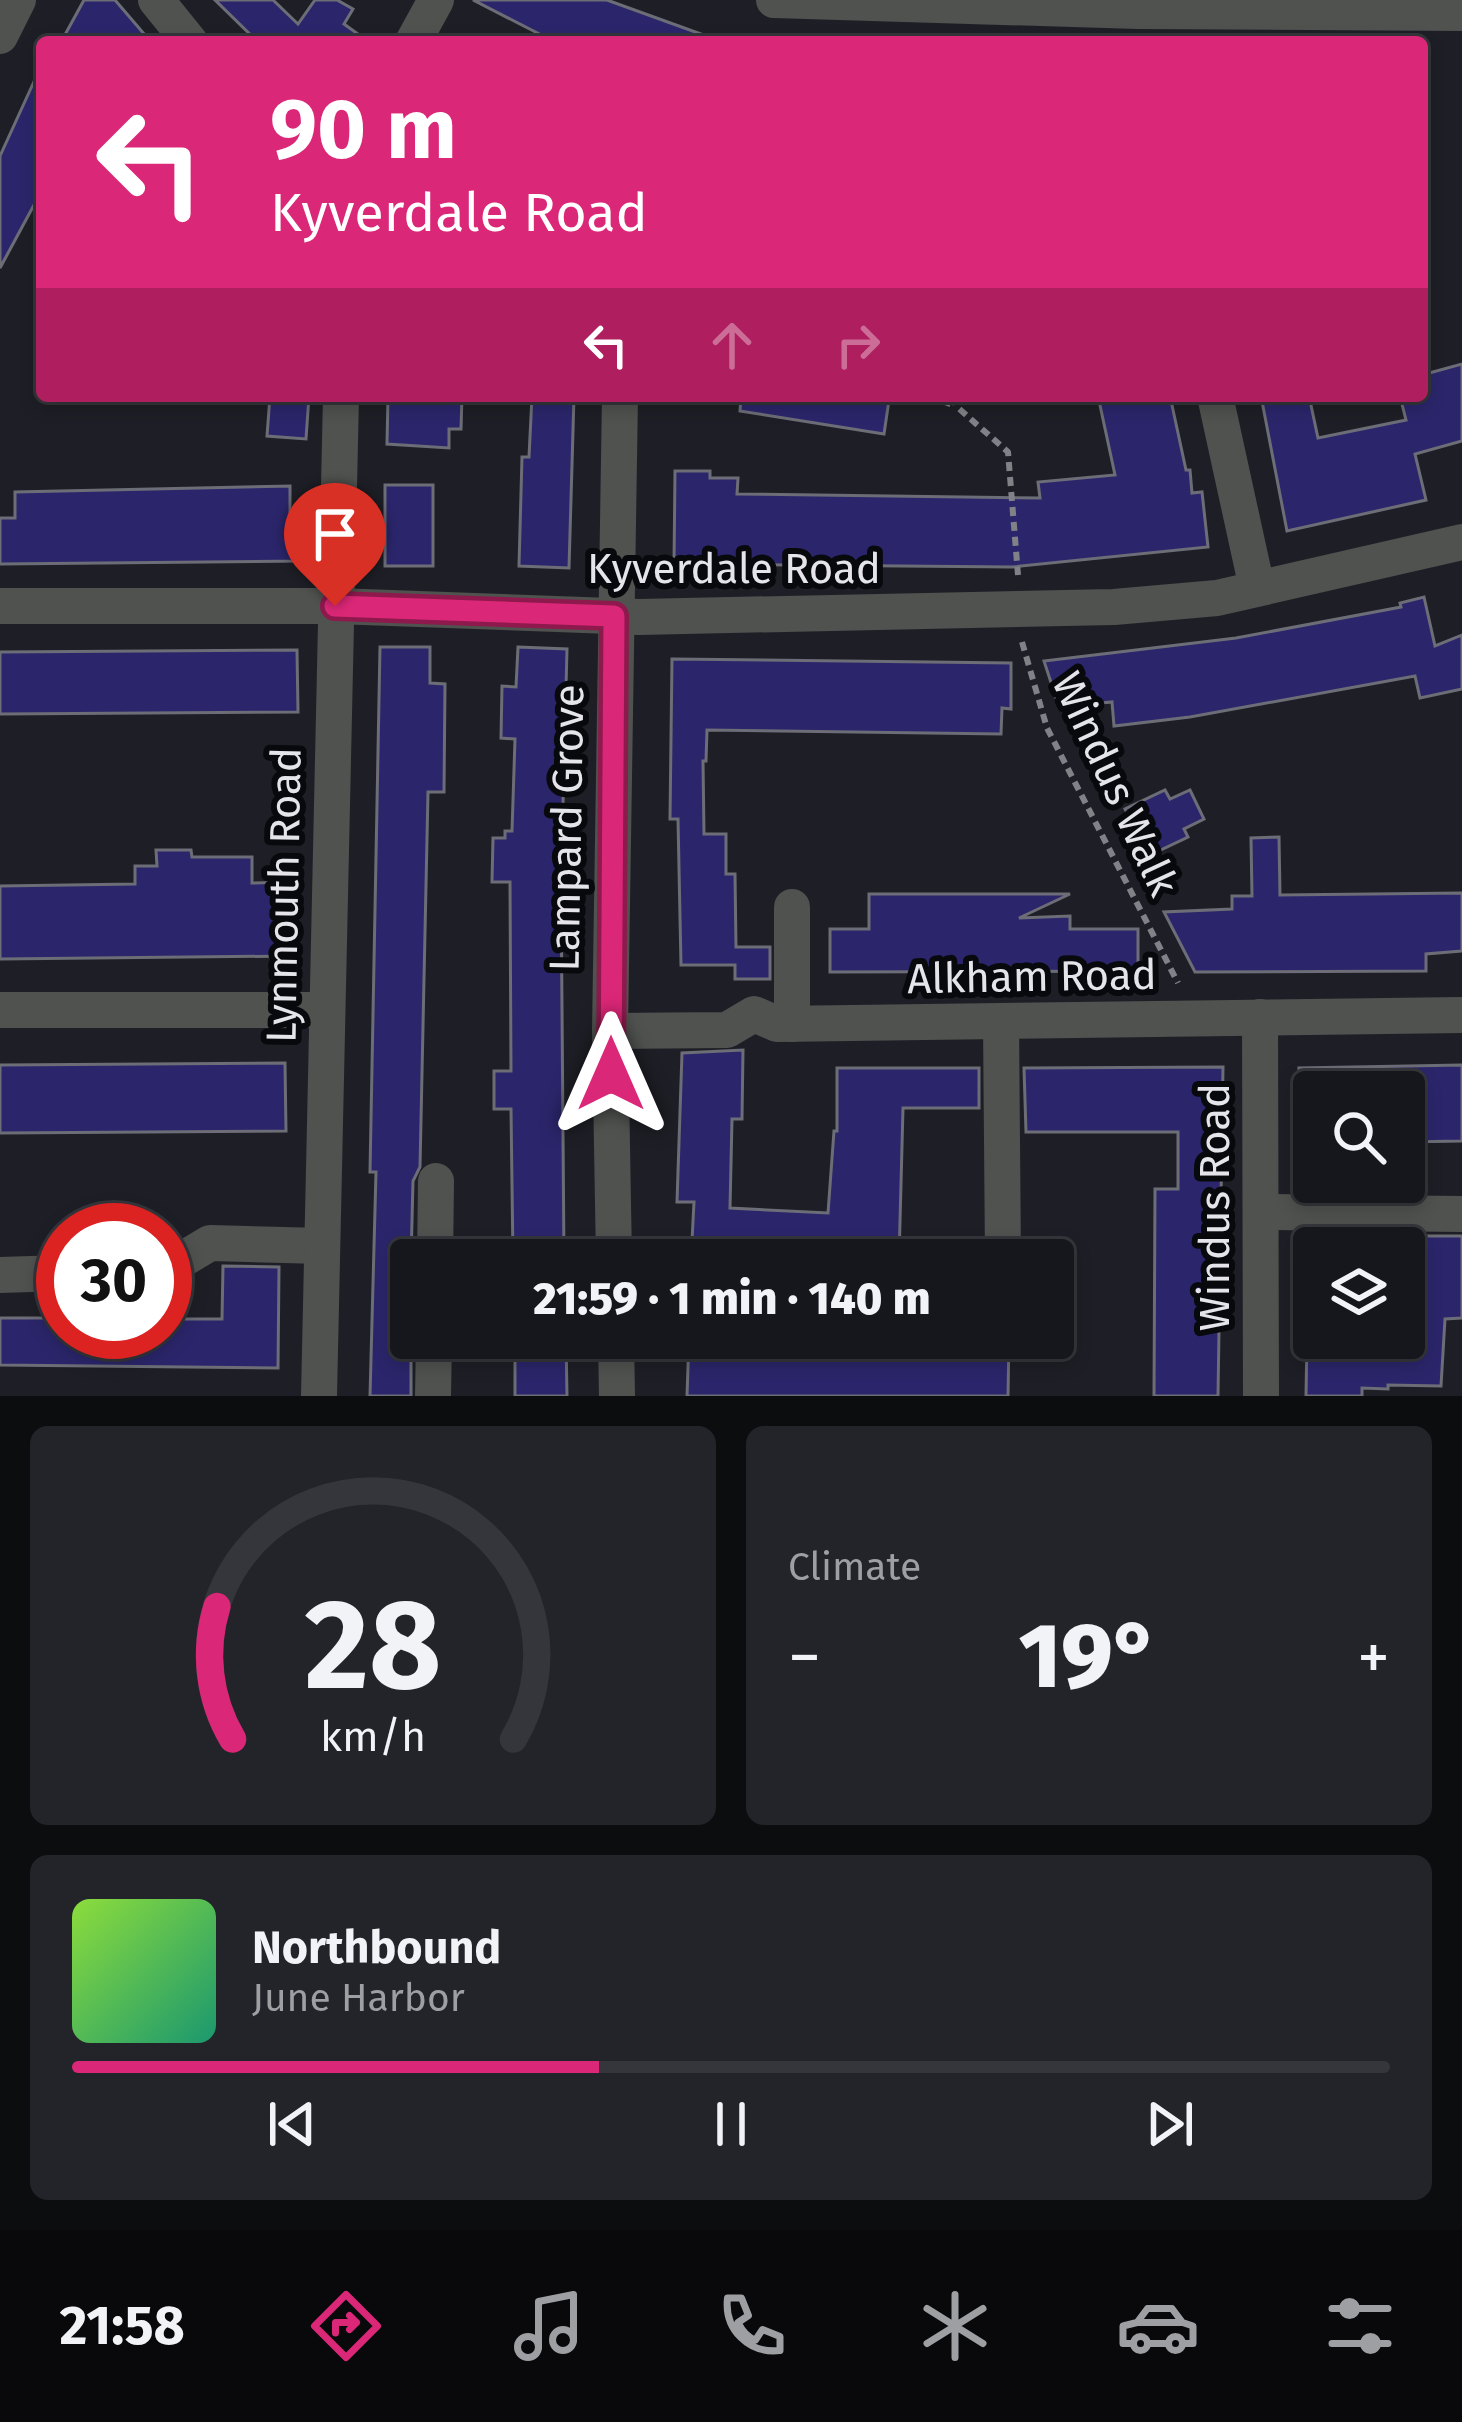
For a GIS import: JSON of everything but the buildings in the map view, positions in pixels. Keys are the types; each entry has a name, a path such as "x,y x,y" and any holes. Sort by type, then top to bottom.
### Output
{"street":[{"path":"0,36 18,0"},
{"path":"155,0 185,36"},
{"path":"416,36 436,0"},
{"path":"773,0 1139,18 1311,7 1462,13"},
{"name":"Lynmouth Road","path":"319,1396 341,402"},
{"name":"Lampard Grove","path":"614,1239 610,1031 620,402"},
{"path":"1216,402 1257,588"},
{"name":"Kyverdale Road","path":"0,606 335,606 614,616 1114,607 1217,598 1462,542"},
{"path":"792,907 792,1024"},
{"path":"0,1010 326,1010"},
{"name":"Alkham Road","path":"610,1031 728,1030 754,1014 776,1024 1462,1015"},
{"name":"Windus Road","path":"1259,1017 1261,1396"},
{"path":"1000,1022 1003,1239"},
{"path":"435,1239 436,1181"},
{"path":"1261,1212 1462,1214"},
{"path":"192,1254 209,1244 322,1246"},
{"path":"0,1275 36,1274"},
{"path":"433,1396 434,1359"},
{"path":"616,1359 617,1396"}],"path":[{"path":"945,402 956,406 1008,452 1018,576"},
{"path":"955,402 956,406"},
{"name":"Windus Walk","path":"1022,633 1047,728 1173,974"}],"route":[{"path":"335,606 614,616 611,1074"}]}
